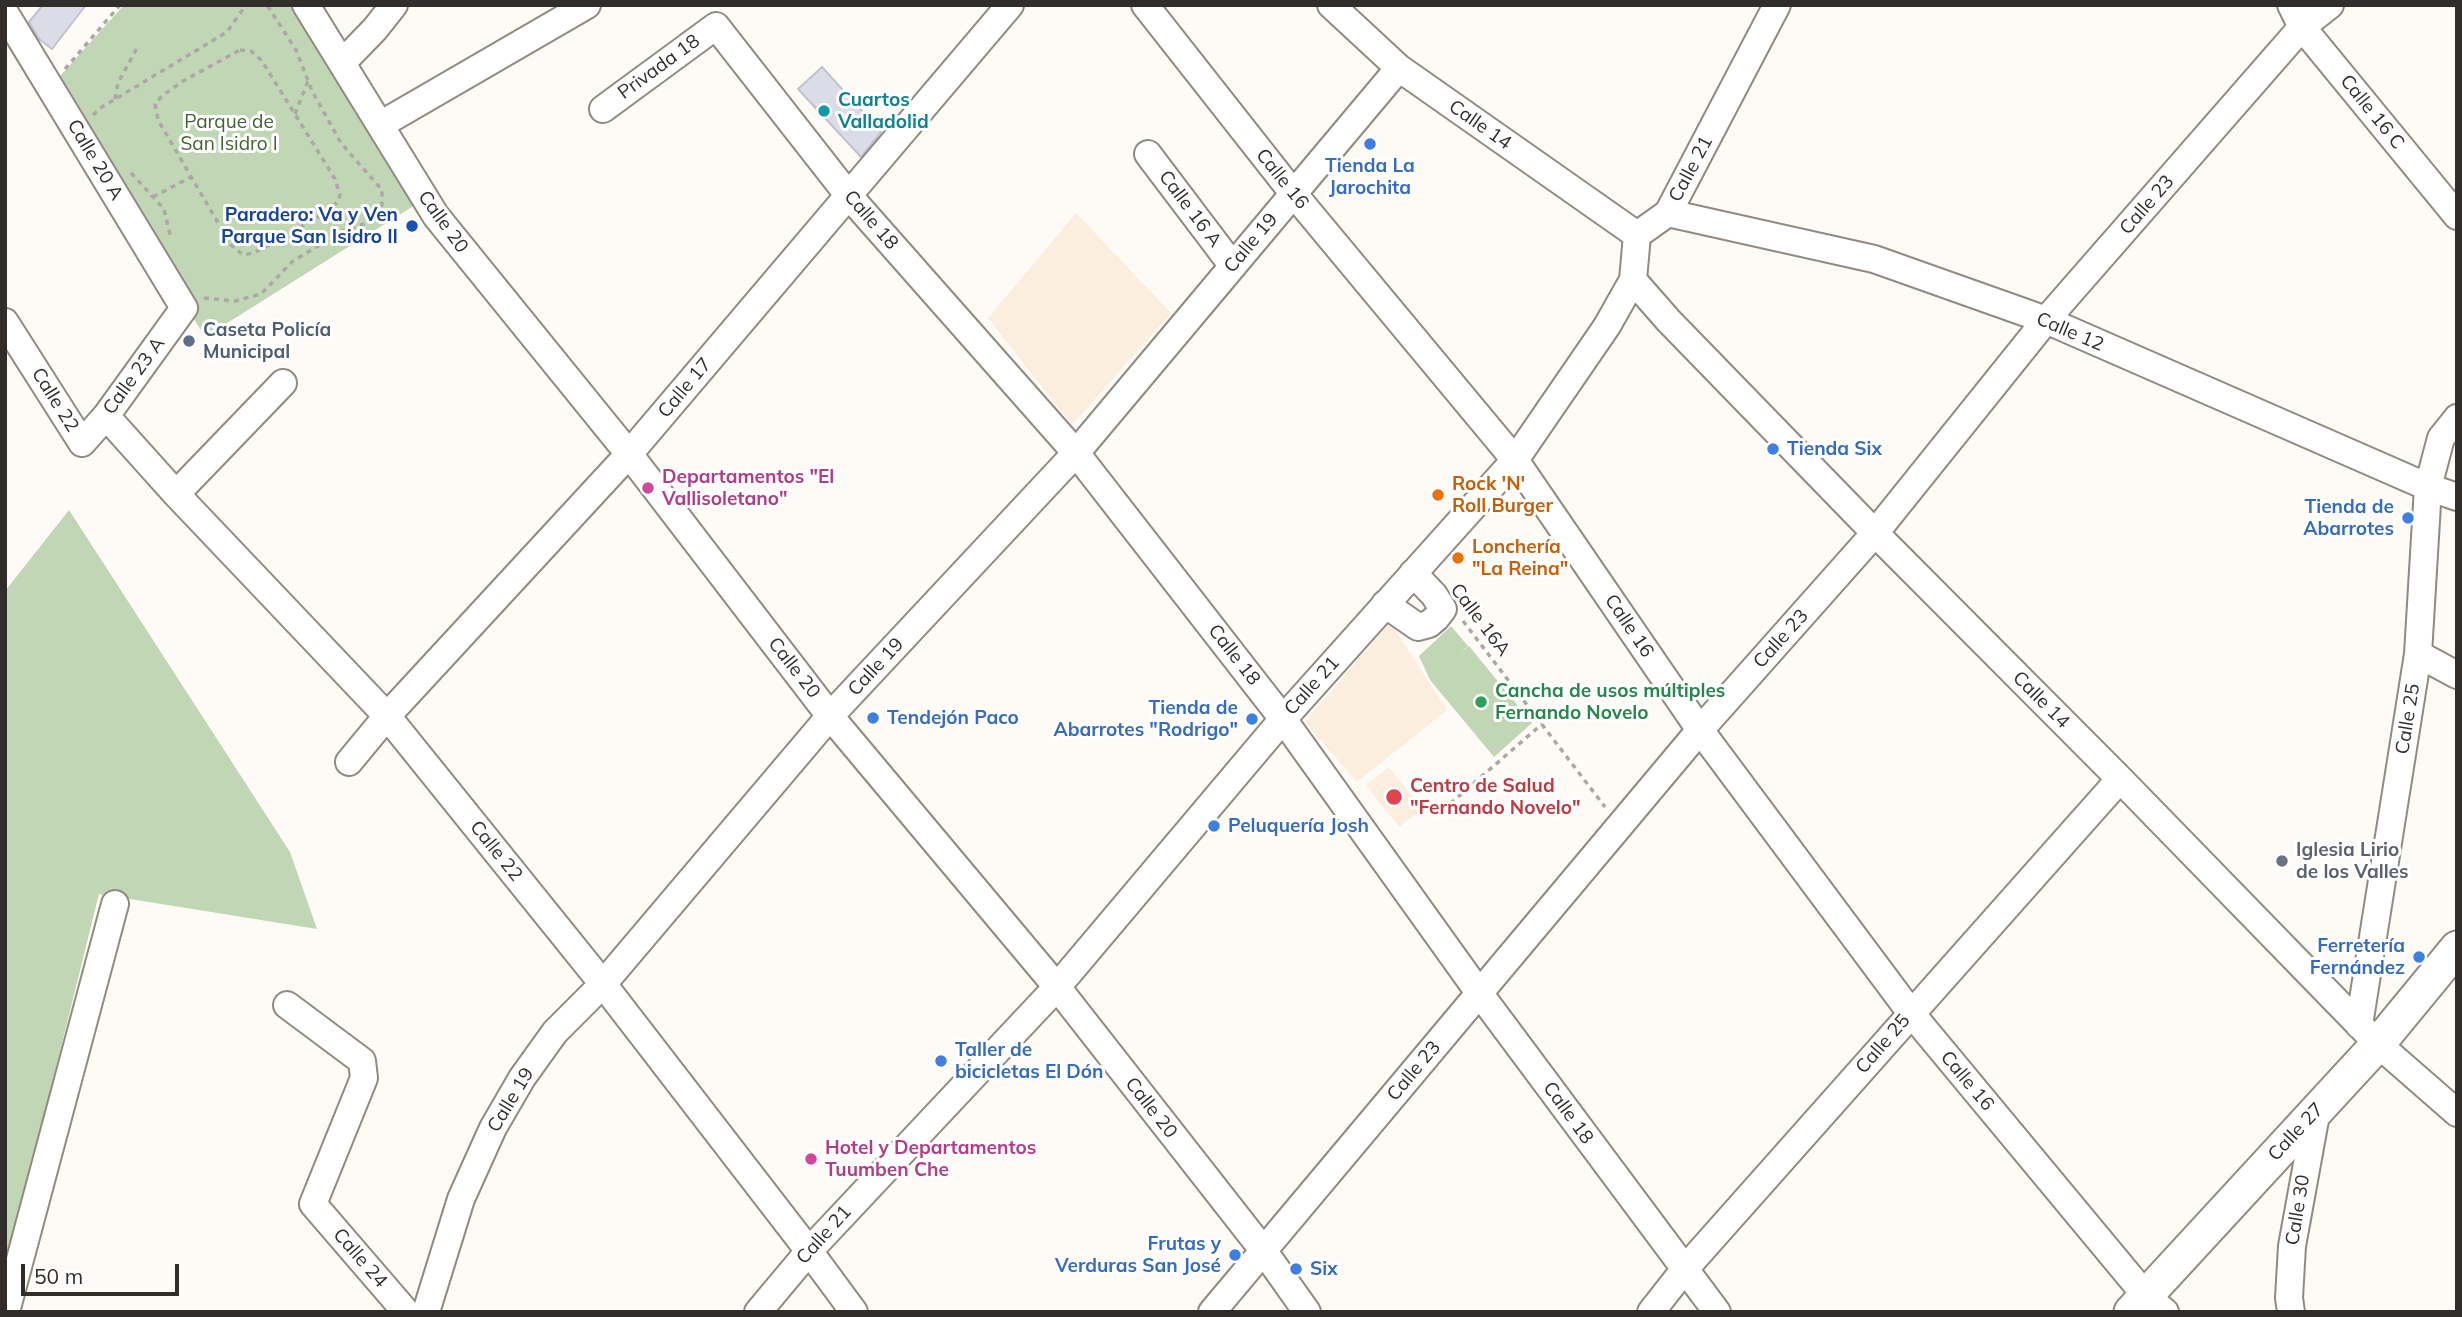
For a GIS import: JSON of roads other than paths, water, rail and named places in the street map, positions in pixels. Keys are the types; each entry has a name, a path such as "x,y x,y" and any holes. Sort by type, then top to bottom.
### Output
{"main road":[{"name":"Calle 27","path":"2147,1306 2317,1110 2368,1034 2457,948"}],"street":[{"name":"Calle 20","path":"306,5 436,216 629,454 831,716 1057,987 1263,1250 1307,1312"},
{"path":"342,62 376,29 394,5"},
{"path":"380,125 587,5"},
{"name":"Calle 17","path":"349,762 387,716 629,454 1010,5"},
{"name":"Calle 16","path":"1145,5 1293,193 1516,460 1700,730 1911,1013 2147,1306"},
{"name":"Calle 14","path":"1331,5 1399,68 1637,235"},
{"name":"Calle 21","path":"758,1312 809,1251 1057,987 1283,719 1516,460 1607,326 1633,280 1637,235 1668,213 1777,5"},
{"name":"Calle 23","path":"1212,1312 1619,825 1875,533 2046,320 2297,16 2330,5"},
{"name":"Calle 20 A","path":"6,9 49,86 191,302"},
{"name":"Calle 16 C","path":"2297,16 2457,216"},
{"name":"Calle 18","path":"716,26 849,196 1076,453 1283,719 1480,994 1717,1312"},
{"name":"Privada 18","path":"603,108 716,26"},
{"name":"Calle 19","path":"426,1312 461,1199 493,1128 522,1078 555,1032 603,984 831,716 1076,453 1399,68"},
{"name":"Calle 16 A","path":"1148,154 1232,265"},
{"name":"Calle 12","path":"1668,213 1874,259 2046,320 2428,487 2457,497"},
{"name":"Calle 14","path":"1633,280 1668,320 1875,533 2368,1034 2457,1113"},
{"name":"Calle 23 A","path":"82,443 106,416 191,302"},
{"name":"Calle 22","path":"5,322 82,443"},
{"path":"176,494 283,383"},
{"name":"Calle 22","path":"106,416 176,494 387,716 603,984 854,1312"},
{"name":"Calle 25","path":"2368,1034 2418,653 2428,487 2441,438 2457,418"},
{"path":"1385,604 1418,627 1429,624 1436,618 1443,609 1413,573"},
{"path":"2418,653 2457,675"},
{"name":"Calle 25","path":"1651,1312 1684,1270 2120,779"},
{"path":"6,1312 116,904"},
{"name":"Calle 24","path":"288,1005 362,1061 364,1078 313,1204 406,1312"},
{"name":"Calle 30","path":"2291,1312 2289,1298 2292,1246 2317,1110"}],"place":[{"name":"Cuartos Valladolid","path":"824,111"},
{"name":"Tienda La Jarochita","path":"1370,144"},
{"name":"Paradero: Va y Ven Parque San Isidro II","path":"412,226"},
{"name":"Caseta Policía Municipal","path":"189,341"},
{"name":"Tienda Six","path":"1773,449"},
{"name":"Departamentos \"El Vallisoletano\"","path":"648,488"},
{"name":"Rock 'N' Roll Burger","path":"1438,495"},
{"name":"Tienda de Abarrotes","path":"2408,518"},
{"name":"Lonchería \"La Reina\"","path":"1458,558"},
{"name":"Cancha de usos múltiples Fernando Novelo","path":"1481,702"},
{"name":"Tendejón Paco","path":"873,718"},
{"name":"Tienda de Abarrotes \"Rodrigo\"","path":"1252,719"},
{"name":"Centro de Salud \"Fernando Novelo\"","path":"1394,797"},
{"name":"Peluquería Josh","path":"1214,826"},
{"name":"Iglesia Lirio de los Valles","path":"2282,861"},
{"name":"Ferretería Fernández","path":"2419,957"},
{"name":"Taller de bicicletas El Dón","path":"941,1061"},
{"name":"Hotel y Departamentos Tuumben Che","path":"811,1159"},
{"name":"Frutas y Verduras San José","path":"1235,1255"},
{"name":"Six","path":"1296,1269"}],"park label":[{"name":"Parque de San Isidro I","path":"229,133"}]}
